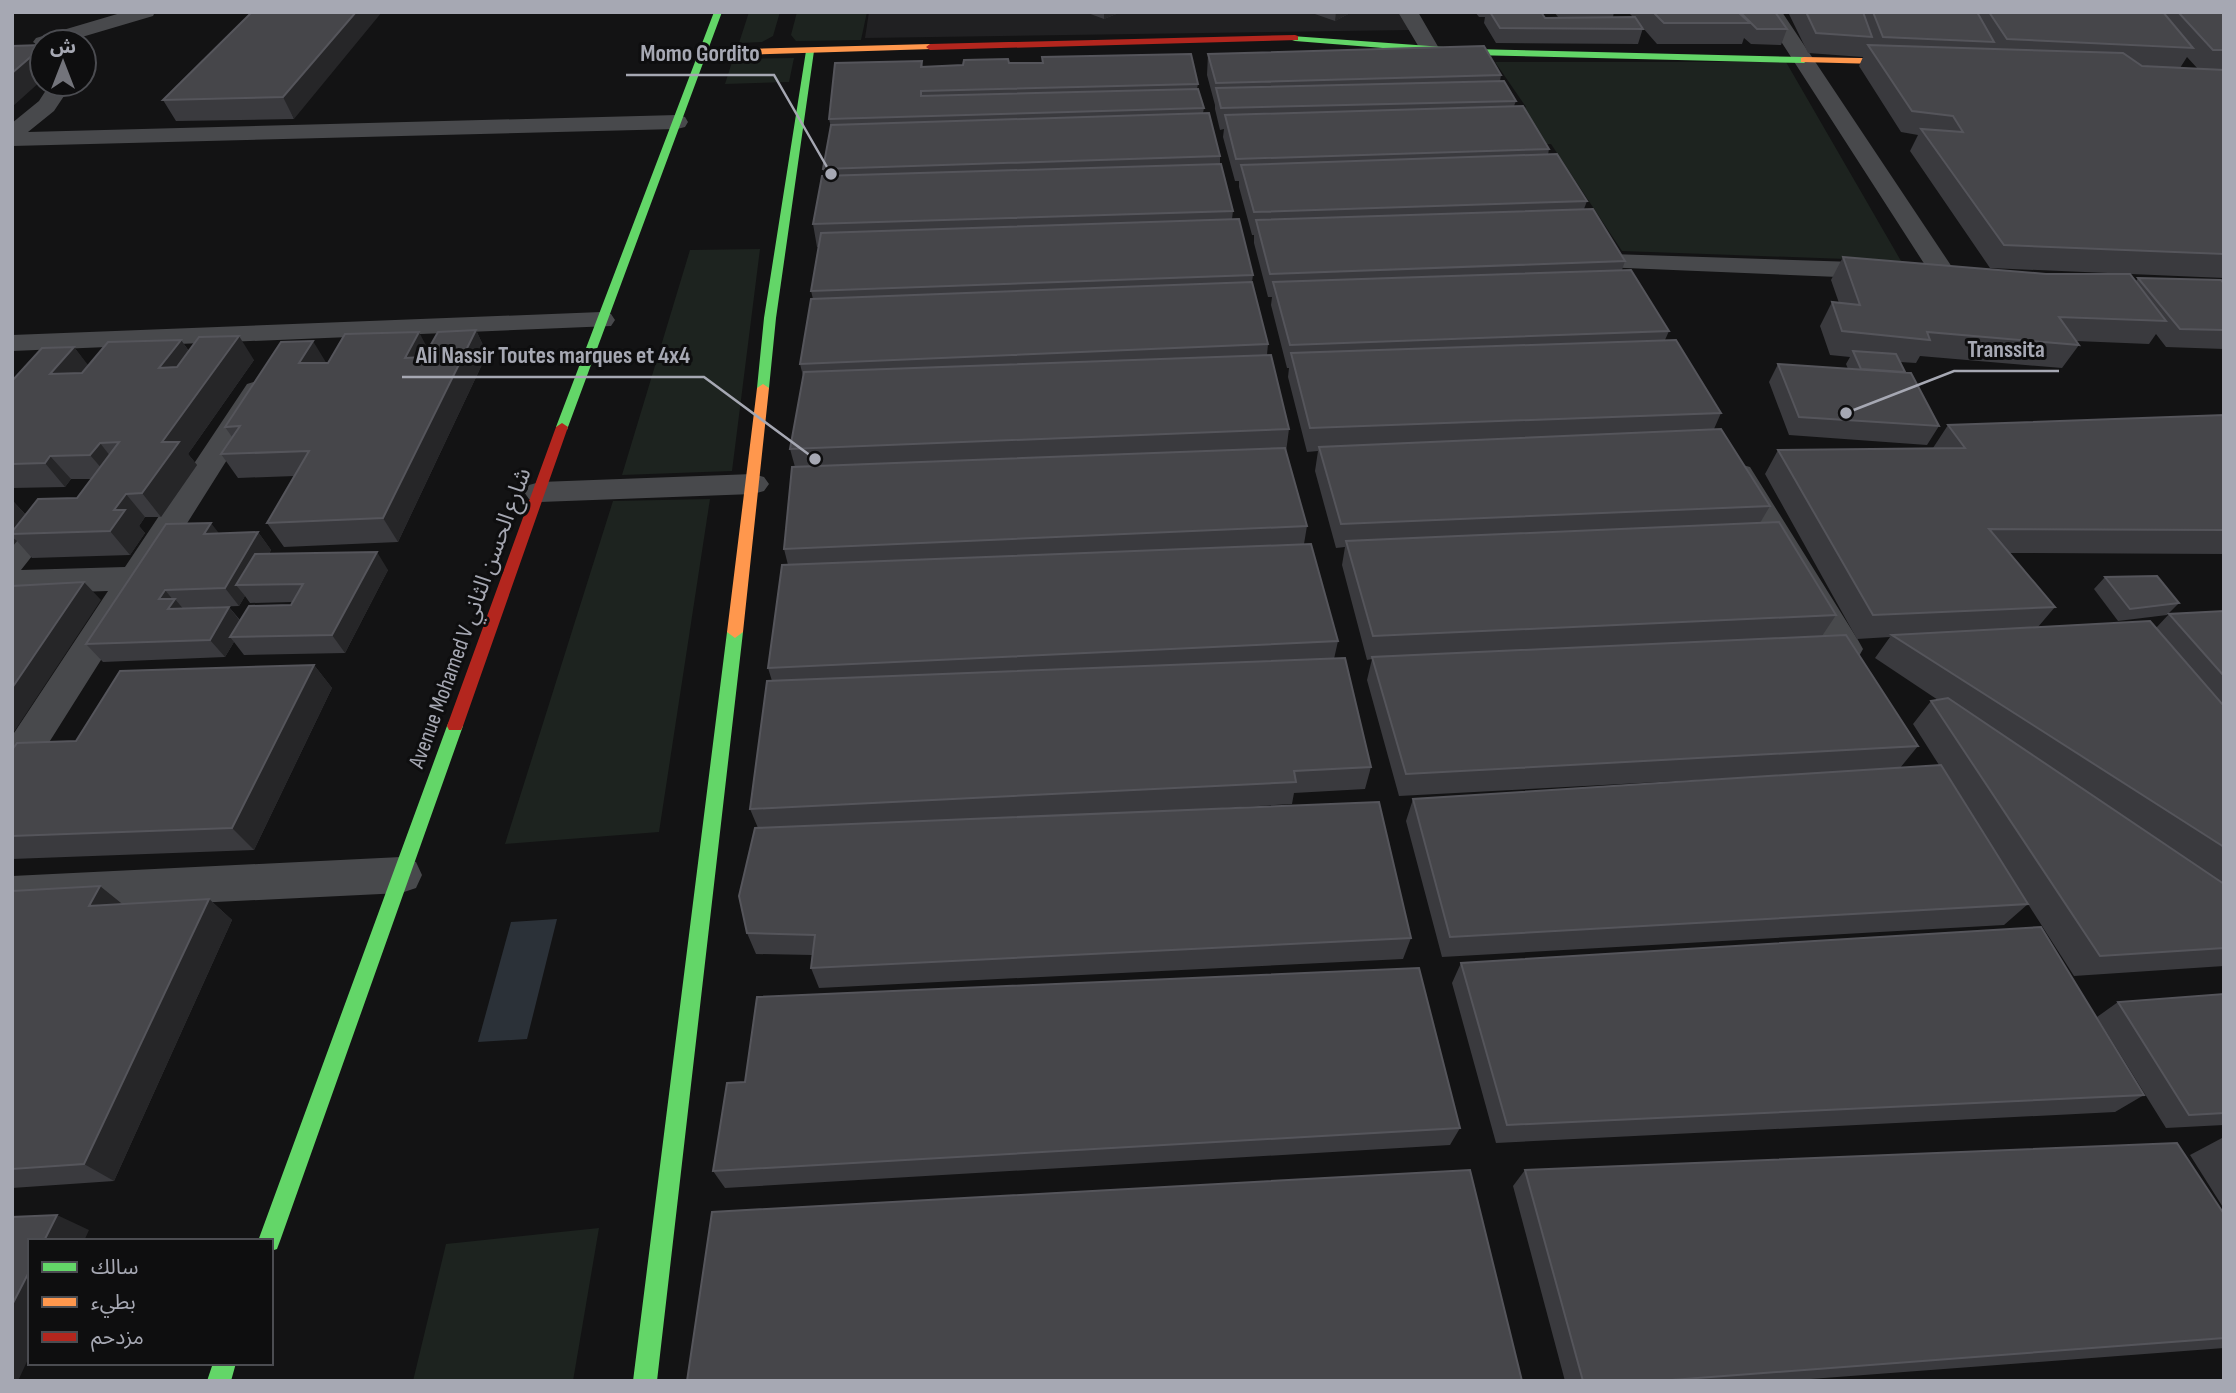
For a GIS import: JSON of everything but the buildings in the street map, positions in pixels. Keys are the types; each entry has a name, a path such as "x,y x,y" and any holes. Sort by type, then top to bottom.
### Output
{"street":[{"path":"93,28 146,12"},
{"name":"Avenue Mohamed V شارع الحسن الثاني","path":"270,1239 601,320 718,12"},
{"path":"1408,12 1430,50"},
{"path":"1772,12 1943,274"},
{"path":"49,28 51,17"},
{"path":"703,53 1300,38 1430,50 1478,61 1804,58 1935,63"},
{"path":"645,1381 753,484 778,252 810,51"},
{"path":"12,133 45,109 54,98"},
{"path":"12,139 677,122"},
{"path":"1628,289 1603,251 1969,274"},
{"path":"20,355 50,341 281,354 601,320"},
{"path":"15,761 281,354"},
{"path":"1722,445 1845,649"},
{"path":"540,492 753,484"},
{"path":"12,561 60,499"},
{"path":"12,582 134,579"},
{"path":"12,894 401,875"}],"shaded area":[{"path":"749,12 780,12 773,36 762,42 739,43"},
{"path":"797,12 867,12 861,40 796,41 791,35"},
{"path":"869,12 1399,12 1411,30 865,38"},
{"path":"794,58 789,82 725,84 733,59"},
{"path":"1495,62 1786,62 1901,261 1622,251 1551,144 1545,144 1520,108 1526,107"},
{"path":"760,249 732,471 622,475 690,250"},
{"path":"710,499 659,832 505,844 613,501"},
{"path":"557,919 527,1039 478,1042 511,922"},
{"path":"599,1228 573,1381 413,1381 446,1244"}],"traffic: fast":[{"path":"562,427 718,12"},
{"path":"1295,38 1471,52 1804,60"},
{"path":"763,388 770,318 810,51"},
{"path":"645,1381 735,632"},
{"path":"270,1239 455,726"},
{"path":"219,1381 224,1365"}],"traffic: slow":[{"path":"703,53 930,47"},
{"path":"1804,60 1915,62"},
{"path":"735,632 763,388"}],"traffic: jam":[{"path":"930,47 1295,38"},
{"path":"455,726 562,427"}],"place":[{"name":"Momo Gordito","path":"831,174"},
{"name":"Transsita","path":"1846,413"},
{"name":"Ali Nassir Toutes marques et 4x4","path":"815,459"}]}
